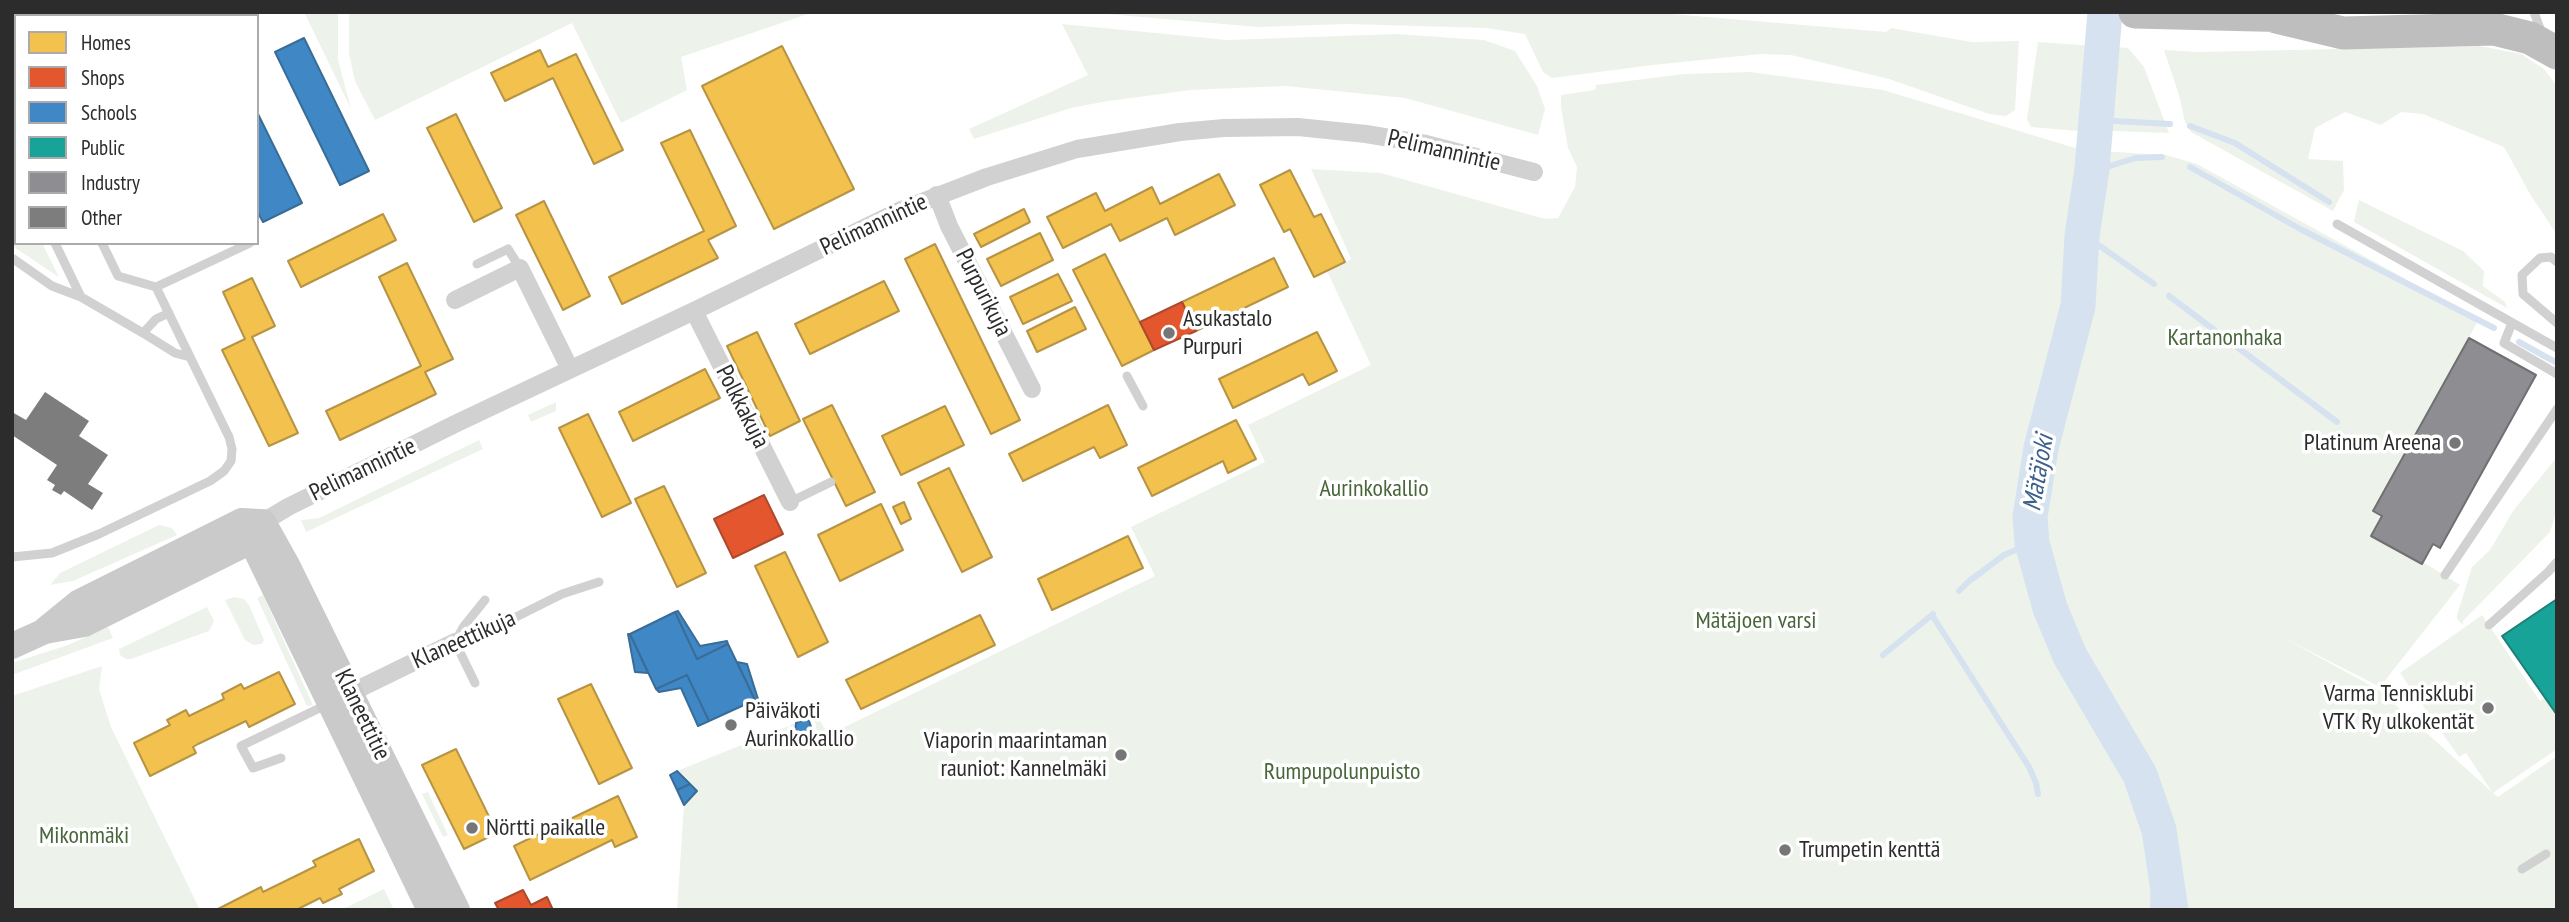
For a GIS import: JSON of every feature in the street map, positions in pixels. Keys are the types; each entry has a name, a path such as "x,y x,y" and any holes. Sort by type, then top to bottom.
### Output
{"highway":[{"path":"2135,12 2276,17 2388,12"},
{"path":"2276,17 2343,33 2494,29 2513,33 2551,49"}],"street":[{"name":"Pelimannintie","path":"12,646 45,631 85,624 312,495 898,211 937,195 1077,149 1144,137 1224,128 1298,127 1426,144 1534,172"},
{"name":"Purpurikuja","path":"937,195 949,226 1032,389"},
{"path":"456,300 520,268 570,369"},
{"name":"Polkkakuja","path":"694,311 790,502"},
{"name":"Klaneettitie","path":"252,528 457,910"},
{"name":"Klaneettikuja","path":"341,698 455,642"},
{"name":"Klaneettitie","path":"341,698 430,910"}],"lane":[{"path":"2534,12 2551,49"},
{"path":"2337,224 2557,348"},
{"path":"56,245 81,298"},
{"path":"103,245 118,276 156,287 246,245"},
{"path":"477,264 508,249 520,268"},
{"path":"2557,262 2551,257 2540,258 2522,275 2524,294 2557,323"},
{"path":"12,258 52,286 81,298 175,353 190,357"},
{"path":"12,557 51,553 64,548 210,481 224,471 231,461 229,437 156,287"},
{"path":"143,333 156,319 169,313"},
{"path":"2512,323 2504,343 2557,374"},
{"path":"1126,376 1143,406"},
{"path":"2445,575 2557,408"},
{"path":"790,502 831,482"},
{"path":"2489,625 2557,562"},
{"name":"Klaneettikuja","path":"455,642 472,639 562,594 599,582"},
{"path":"475,683 455,642 485,600"},
{"path":"281,758 253,768 239,741 341,698"},
{"path":"2522,869 2546,854"}],"green space":[{"path":"304,12 338,12 338,60 351,109"},
{"path":"349,12 814,12 681,57 687,90 621,123 572,23 375,120 355,81 349,54"},
{"path":"1083,12 1648,12 1886,32 1891,28 1972,42 2019,41 2015,110 2006,116 1989,114 1889,79 1791,55 1760,54 1552,78 1543,72 1525,34 1486,28 1347,24 1258,27"},
{"path":"1062,24 1228,40 1396,34 1484,40 1515,51 1537,86 1545,109 1538,135 1405,98 1285,86 1190,90 1071,108 974,139 969,129 1088,75"},
{"path":"2038,42 2094,46 2089,132 2031,127 2027,119"},
{"path":"2480,46 2521,54 2544,69 2557,86 2557,235 2504,147 2423,114 2401,112 2381,125 2345,112 2315,128 2308,159 2343,161 2344,190 2333,211 2191,132 2185,122 2164,50 2198,52"},
{"path":"2113,47 2128,48 2144,67 2169,133 2112,131"},
{"path":"1750,72 1883,90 2082,150 2166,155 2197,164 2478,321 2374,511 2382,516 2371,535 2460,585 2380,687 2284,638 2379,690 2492,792 2466,753 2459,757 2400,673 2482,615 2540,701 2545,698 2557,715 2557,749 2493,793 2498,797 2557,756 2557,910 677,910 684,805 697,791 677,771 796,723 795,744 819,743 812,706 828,735 1155,576 1131,527 1265,462 1248,425 1371,365 1327,271 1351,259 1311,169 1381,173 1545,219 1558,218 1575,187 1577,167 1568,148 1561,95 1595,90 1596,85 1684,74"},
{"path":"2359,200 2463,251 2484,271 2483,286 2505,302 2507,308 2354,222"},
{"path":"14,225 14,245 43,245 59,277 12,246"},
{"path":"556,402 556,411 531,422 528,415"},
{"path":"479,440 483,449 306,532 301,520 319,518"},
{"path":"2557,457 2557,509 2550,532 2463,621 2463,625 2457,615 2472,567 2490,550 2513,511"},
{"path":"159,525 172,528 177,535 73,581 50,585 60,573"},
{"path":"263,595 313,705 307,706 257,598"},
{"path":"234,597 244,599 249,605 264,640 262,644 253,645 245,640 225,600"},
{"path":"207,607 214,621 209,631 131,659 120,655 119,649"},
{"path":"108,627 113,638 12,675 12,663 68,645"},
{"name":"Mikonmäki","path":"102,666 99,689 111,727 200,910 12,910 12,696"},
{"path":"428,792 448,835 443,837 422,794"},
{"path":"384,889 394,910 341,910"}],"water":[{"path":"2172,826 2180,854 2184,910 2150,910 2151,875 2143,837"}],"building: Homes":[{"path":"782,46 854,189 774,229 702,86"},
{"path":"540,50 548,67 576,54 623,150 594,164 553,78 505,101 491,73"},
{"path":"456,114 502,208 474,222 427,128"},
{"path":"690,130 736,226 708,240 718,258 622,304 609,277 704,231 661,143"},
{"path":"1290,170 1314,217 1321,214 1345,262 1314,277 1290,229 1284,232 1260,185"},
{"path":"1219,174 1235,205 1175,235 1167,218 1120,241 1111,224 1063,248 1047,217 1096,193 1105,211 1152,187 1160,204"},
{"path":"544,201 590,296 563,310 516,215"},
{"path":"1024,209 1030,222 981,247 974,234"},
{"path":"383,214 396,240 301,287 288,261"},
{"path":"1040,233 1053,260 1001,286 987,259"},
{"path":"935,244 1020,420 991,434 905,259"},
{"path":"1105,254 1154,350 1122,366 1073,270"},
{"path":"1274,258 1288,287 1196,331 1182,302"},
{"path":"407,263 453,359 425,372 436,394 340,440 326,411 421,366 379,277"},
{"path":"1058,274 1072,301 1023,324 1010,297"},
{"path":"252,278 275,326 252,337 298,433 269,446 222,350 245,339 223,292"},
{"path":"884,281 899,311 810,354 795,324"},
{"path":"1075,307 1086,329 1037,352 1027,331"},
{"path":"757,332 800,421 770,436 727,346"},
{"path":"1317,332 1337,371 1309,385 1303,374 1233,408 1219,379"},
{"path":"705,369 720,398 633,441 619,412"},
{"path":"832,405 875,492 846,506 803,419"},
{"path":"1108,405 1127,445 1100,458 1094,447 1023,481 1009,454"},
{"path":"945,406 964,445 901,475 882,436"},
{"path":"588,414 631,503 602,517 559,428"},
{"path":"1236,420 1256,459 1228,473 1223,461 1152,496 1138,468"},
{"path":"949,468 992,557 962,572 918,483"},
{"path":"664,486 706,573 677,587 635,499"},
{"path":"904,502 911,519 901,524 893,507"},
{"path":"881,504 903,550 840,581 818,535"},
{"path":"1128,536 1143,568 1052,610 1038,579"},
{"path":"785,552 828,642 798,657 755,566"},
{"path":"980,615 995,645 861,709 846,680"},
{"path":"279,672 295,704 249,727 246,721 198,744 193,747 196,753 150,776 134,743 170,725 167,720 186,710 189,716 224,699 222,694 241,684 244,689"},
{"path":"591,684 632,768 599,784 558,699"},
{"path":"456,749 497,833 464,849 422,765"},
{"path":"618,796 637,837 615,847 612,840 530,880 514,846"},
{"path":"359,839 374,871 339,889 342,894 323,903 320,898 296,910 216,910 261,887 263,892 316,866 313,861"}],"building: Shops":[{"path":"1182,302 1196,331 1154,350 1140,322"},
{"path":"764,495 783,534 733,558 714,519"},
{"path":"523,890 531,905 547,897 553,910 499,910 495,903"}],"building: Schools":[{"path":"24,12 69,12 68,14"},
{"path":"92,12 250,12 250,14"},
{"path":"304,38 369,171 340,185 275,52"},
{"path":"259,116 302,203 263,222 259,215"},
{"path":"678,611 700,646 727,641 728,644 697,659 675,612"},
{"path":"675,612 697,659 728,644 755,700 709,721 687,675 656,689 630,634"},
{"path":"630,634 648,673 635,672"},
{"path":"737,662 747,664 758,699 755,700"},
{"path":"687,675 709,721 698,726 681,688 659,692 656,689"},
{"path":"808,718 815,738 805,739 805,744 794,744 796,723"},
{"path":"815,738 817,743 805,744 805,739"},
{"path":"677,771 690,784 677,790 670,775"},
{"path":"690,784 697,791 684,805 677,790"}],"building: Public":[{"path":"2557,599 2557,715 2502,636"}],"building: Industry":[{"name":"Platinum Areena","path":"2469,338 2536,375 2440,548 2433,544 2422,564 2371,536 2382,516 2373,511"}],"building: Other":[{"path":"45,392 89,421 79,436 108,455 88,484 103,493 92,510 64,491 61,495 52,490 55,485 47,480 57,465 12,435 12,412 26,420"}],"waterway":[{"name":"Mätäjoki","path":"2105,12 2092,169 2082,236 2078,306 2041,448 2030,517 2032,543 2050,608 2070,656 2140,775 2159,830 2171,910"},
{"path":"2096,120 2170,124"},
{"path":"2190,126 2235,143 2329,202"},
{"path":"2092,169 2135,158 2162,157"},
{"path":"2190,167 2302,230 2494,328"},
{"path":"2082,236 2154,284"},
{"path":"2169,296 2337,422"},
{"path":"2519,342 2557,363"},
{"path":"1959,591 2004,555 2032,543"},
{"path":"1883,655 1933,614"},
{"path":"1932,615 2029,767 2038,794"}],"place":[{"name":"Asukastalo Purpuri","path":"1169,333"},
{"name":"Platinum Areena","path":"2455,443"},
{"name":"Varma Tennisklubi VTK Ry ulkokentät","path":"2488,708"},
{"name":"Päiväkoti Aurinkokallio","path":"731,725"},
{"name":"Viaporin maarintaman rauniot: Kannelmäki","path":"1121,755"},
{"name":"Nörtti paikalle","path":"472,828"},
{"name":"Trumpetin kenttä","path":"1785,850"}],"park label":[{"name":"Kartanonhaka","path":"2225,338"},
{"name":"Aurinkokallio","path":"1374,489"},
{"name":"Mätäjoen varsi","path":"1756,621"},
{"name":"Rumpupolunpuisto","path":"1342,772"}]}
